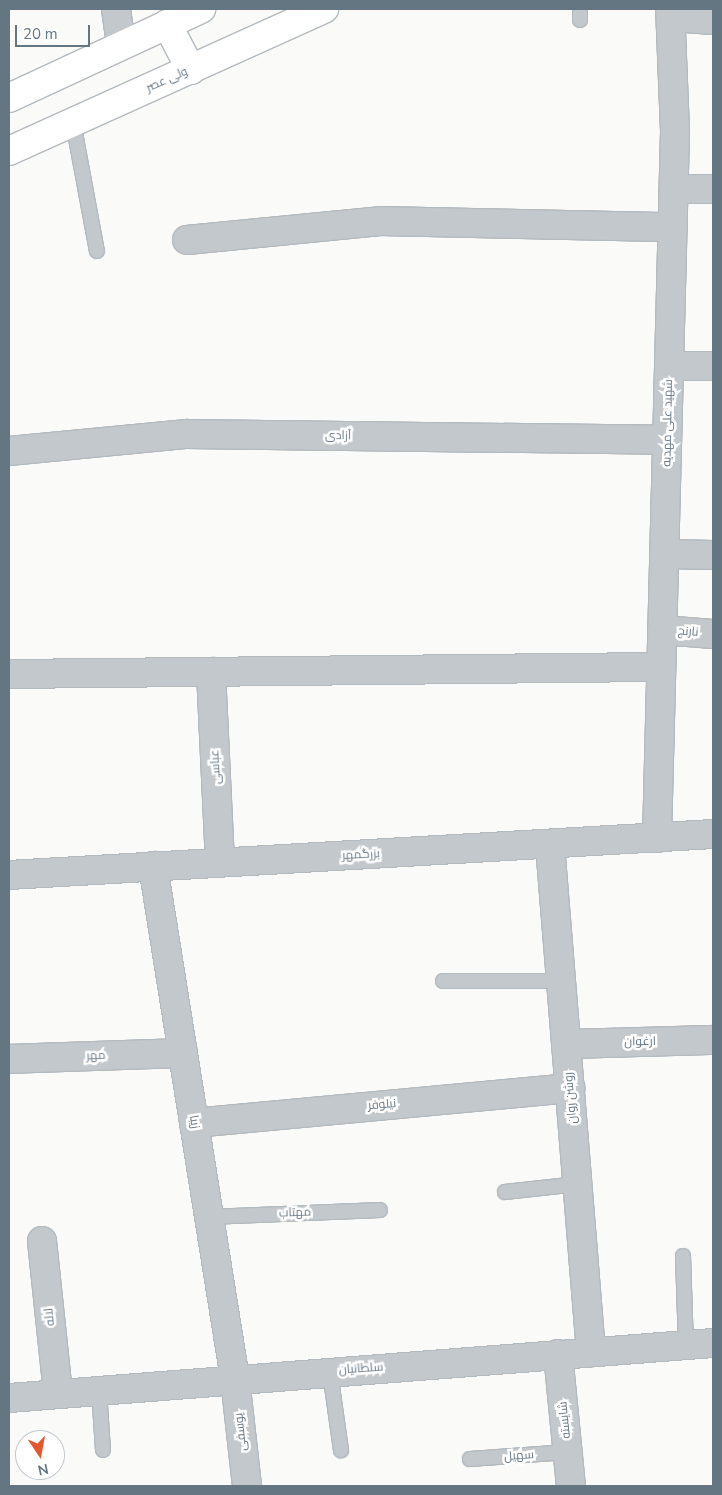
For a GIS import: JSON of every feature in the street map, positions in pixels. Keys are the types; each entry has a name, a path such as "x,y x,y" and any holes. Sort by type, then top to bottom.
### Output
{"main road":[{"path":"9,98 201,9"},
{"name":"ولی عصر","path":"9,150 191,70 284,17 324,9"},
{"path":"167,24 191,70"}],"street":[{"path":"116,9 121,46"},
{"path":"671,13 713,20"},
{"name":"شهید علی مهدیه","path":"657,838 675,131 671,13"},
{"path":"674,189 713,189"},
{"path":"187,240 380,221 673,227"},
{"path":"669,366 713,366"},
{"name":"آزادی","path":"9,451 187,434 667,440"},
{"path":"664,554 713,555"},
{"name":"نارنج","path":"662,630 713,634"},
{"path":"9,674 662,667"},
{"name":"عباسی","path":"211,672 220,862"},
{"name":"بزرگمهر","path":"9,875 550,845 713,834"},
{"name":"روشن روان","path":"550,845 592,1352"},
{"name":"زیبا","path":"152,866 236,1379"},
{"name":"ارغوان","path":"566,1044 713,1040"},
{"name":"مهر","path":"9,1059 183,1053"},
{"name":"نیلوفر","path":"194,1123 570,1088"},
{"name":"لاله","path":"42,1241 58,1393"},
{"name":"سلطانیان","path":"9,1398 713,1343"},
{"name":"شایسته","path":"558,1354 571,1486"},
{"name":"یوسفی","path":"236,1379 247,1486"}],"lane":[{"path":"73,122 97,251"},
{"path":"443,981 561,981"},
{"path":"505,1192 578,1184"},
{"name":"مهتاب","path":"209,1216 380,1210"},
{"path":"683,1256 686,1345"},
{"path":"330,1372 341,1450"},
{"path":"99,1390 103,1450"},
{"name":"سهیل","path":"470,1459 568,1452"}]}
